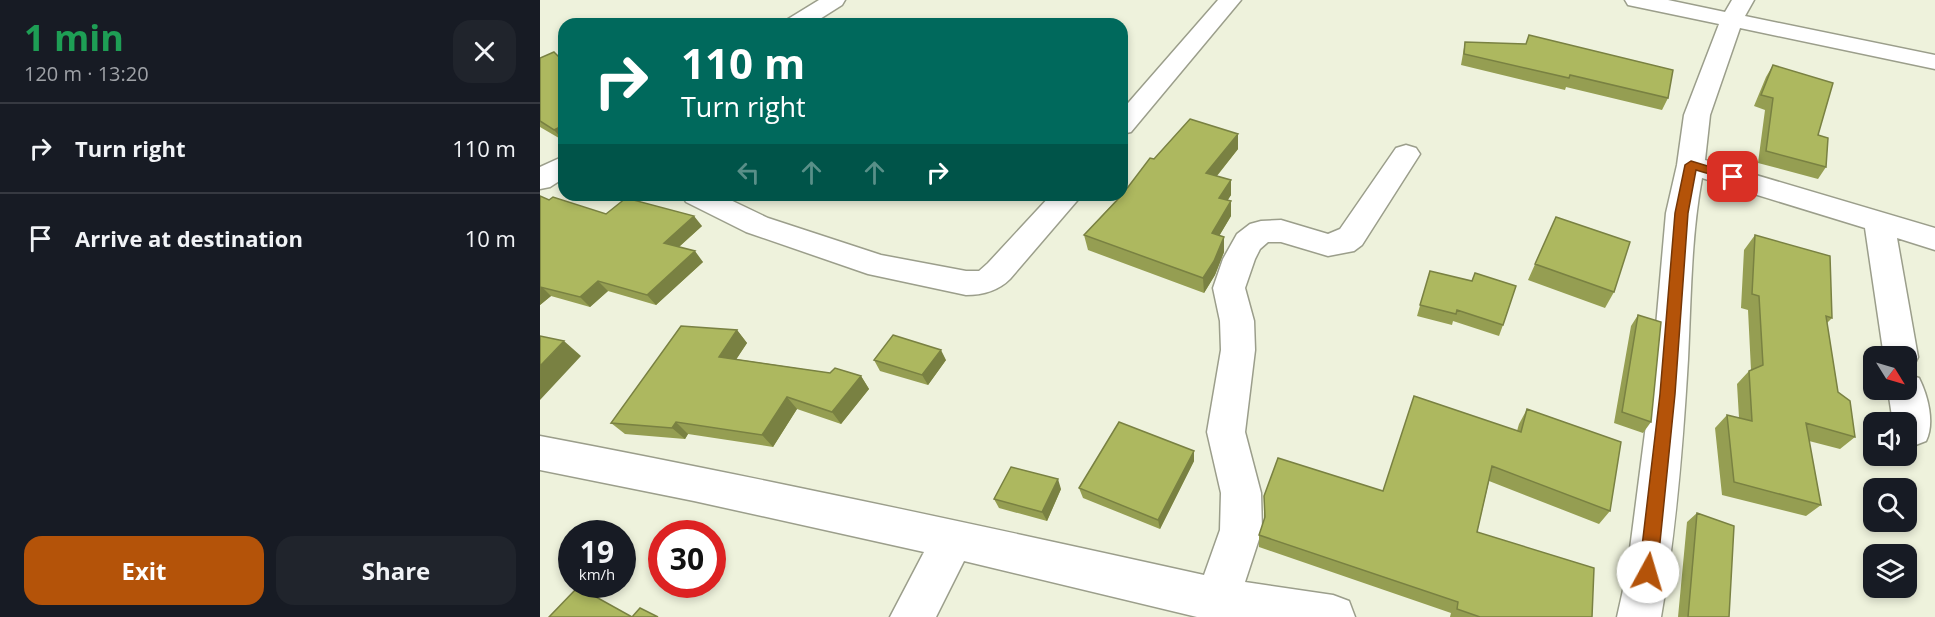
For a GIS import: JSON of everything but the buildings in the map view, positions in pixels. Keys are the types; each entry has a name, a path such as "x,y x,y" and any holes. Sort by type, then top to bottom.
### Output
{"street":[{"path":"806,18 834,0"},
{"path":"1128,119 1230,0"},
{"path":"1636,0 1737,10 1935,62"},
{"path":"1639,617 1648,572 1666,406 1682,213 1697,115 1737,10"},
{"path":"1217,600 1241,530 1240,493 1226,432 1238,350 1237,321 1229,288 1239,259 1248,242 1261,232 1281,231 1328,245 1343,243 1351,237 1406,154"},
{"path":"1691,165 1935,239"},
{"path":"540,180 558,169"},
{"path":"708,201 757,225 879,266 956,282 978,283 990,279 999,271 1063,201"},
{"path":"1879,221 1899,346"},
{"path":"540,453 694,483 954,539 1217,600 1333,617"},
{"path":"912,617 954,539"}],"route":[{"path":"1648,572 1668,394 1682,213 1691,165 1733,177"}]}
